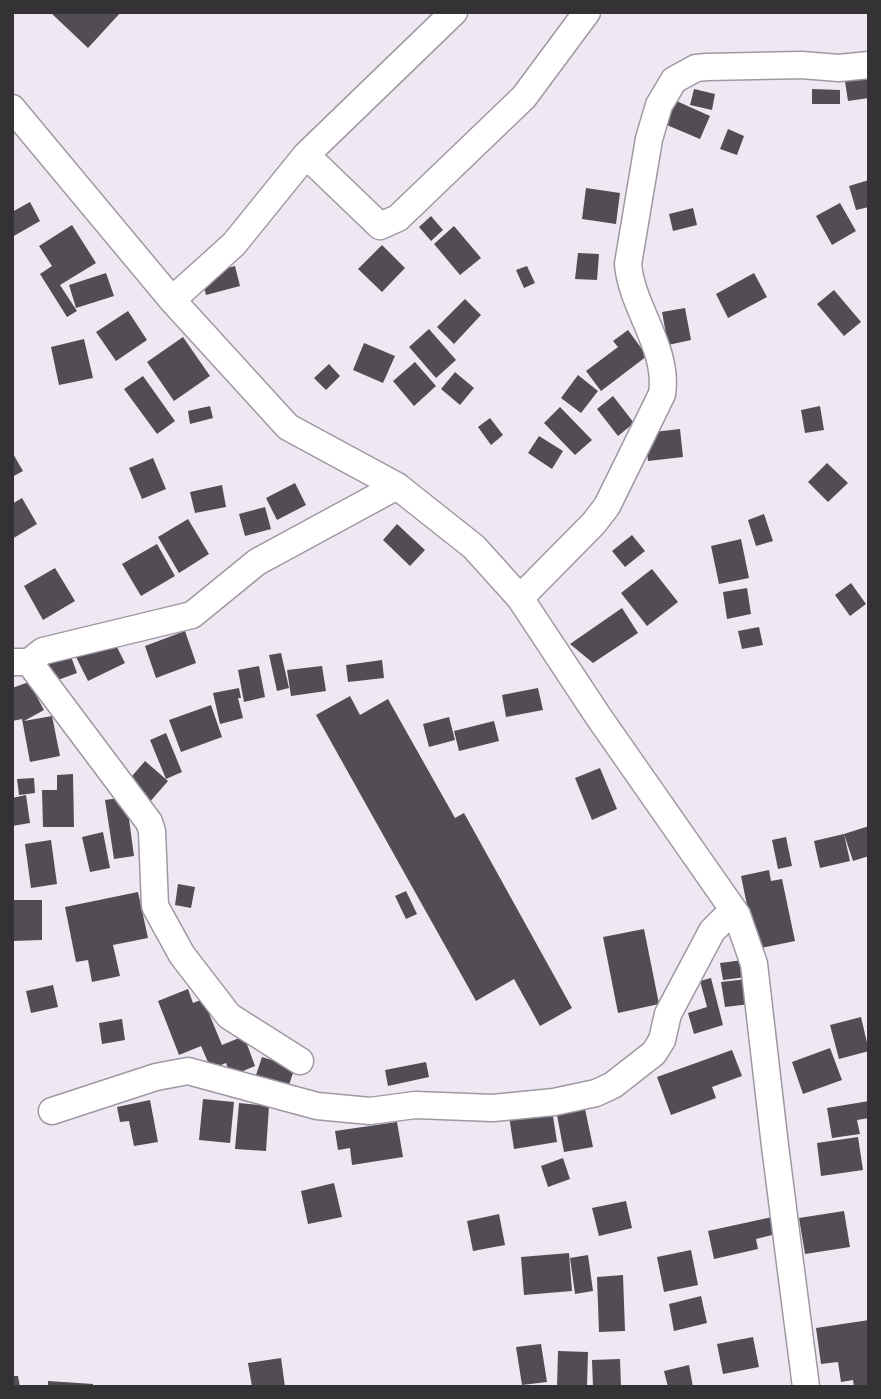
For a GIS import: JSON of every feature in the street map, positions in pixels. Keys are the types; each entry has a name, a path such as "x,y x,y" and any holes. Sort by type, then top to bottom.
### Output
{"street":[{"path":"172,300 234,244 306,155 454,12"},
{"path":"306,155 380,226 398,218 524,97 587,12"},
{"path":"520,598 594,523 607,506 662,394 664,379 660,358 629,279 628,264 649,139 659,105 674,80 696,68 801,65 839,68 869,65"},
{"path":"12,108 172,300 288,427 397,486 474,547 520,598 598,716 737,915 754,964 806,1387"},
{"path":"300,1061 229,1016 182,955 155,906 152,831 149,822 21,662 43,651 192,615 257,562 397,486"},
{"path":"52,1111 156,1077 188,1071 317,1106 370,1111 415,1105 493,1108 554,1102 596,1093 613,1085 654,1053 662,1040 668,1014 712,932 725,918 737,915"}],"building":[{"path":"50,12 121,12 88,48"},
{"path":"866,72 869,98 848,101 844,75"},
{"path":"694,89 715,94 712,110 690,105"},
{"path":"812,89 840,90 840,104 812,104"},
{"path":"672,99 710,116 700,139 662,123"},
{"path":"728,129 744,136 737,155 720,149"},
{"path":"869,180 869,207 856,210 849,186"},
{"path":"586,188 620,193 616,224 582,219"},
{"path":"30,202 40,221 12,237 12,212"},
{"path":"840,203 856,231 832,245 816,216"},
{"path":"693,208 697,225 673,231 669,214"},
{"path":"431,216 443,230 431,241 419,227"},
{"path":"72,225 96,263 60,285 77,311 67,317 40,274 52,266 39,246"},
{"path":"454,226 481,258 460,275 434,244"},
{"path":"382,245 405,268 382,292 358,269"},
{"path":"578,253 599,254 597,280 575,279"},
{"path":"235,266 240,286 206,295 201,275"},
{"path":"527,266 535,283 524,288 516,270"},
{"path":"106,273 114,296 76,308 69,285"},
{"path":"754,273 767,297 728,318 716,294"},
{"path":"834,290 861,322 844,336 817,304"},
{"path":"465,299 481,315 454,344 437,327"},
{"path":"685,308 691,340 668,345 662,312"},
{"path":"128,311 147,340 116,361 96,332"},
{"path":"429,329 456,360 436,378 409,347"},
{"path":"628,330 647,356 601,391 586,371 618,347 613,341"},
{"path":"183,337 210,376 174,401 147,362"},
{"path":"84,339 93,378 59,385 51,347"},
{"path":"364,343 395,356 383,383 353,370"},
{"path":"415,362 436,386 414,406 393,381"},
{"path":"329,364 340,376 326,390 314,378"},
{"path":"455,372 474,388 460,405 441,389"},
{"path":"578,375 598,391 581,413 561,398"},
{"path":"143,376 175,421 157,434 124,389"},
{"path":"613,396 634,423 618,436 597,409"},
{"path":"210,406 213,418 190,424 188,411"},
{"path":"820,406 824,430 805,433 801,410"},
{"path":"560,407 592,440 575,455 544,423"},
{"path":"490,418 503,435 491,445 478,427"},
{"path":"680,429 683,457 648,461 645,433"},
{"path":"539,436 563,451 552,469 528,453"},
{"path":"12,452 23,471 12,477"},
{"path":"153,458 166,489 142,499 129,468"},
{"path":"827,463 848,483 828,502 808,482"},
{"path":"295,483 306,505 277,520 266,498"},
{"path":"222,485 226,507 195,513 190,492"},
{"path":"22,498 37,524 12,539 12,504"},
{"path":"265,507 271,529 245,536 239,514"},
{"path":"764,514 773,541 756,546 748,520"},
{"path":"188,519 209,554 179,573 158,537"},
{"path":"397,524 425,550 410,566 383,540"},
{"path":"632,535 645,551 625,567 612,551"},
{"path":"741,539 749,578 719,584 711,546"},
{"path":"157,544 175,576 141,596 122,564"},
{"path":"55,568 75,601 43,620 24,586"},
{"path":"652,569 678,602 647,626 621,593"},
{"path":"851,583 866,604 850,616 835,595"},
{"path":"747,588 751,614 727,619 723,592"},
{"path":"622,608 638,633 593,663 570,644"},
{"path":"759,627 763,645 742,649 738,631"},
{"path":"185,631 196,663 156,678 145,646"},
{"path":"110,633 125,663 88,681 73,651"},
{"path":"68,648 77,673 44,685 35,660"},
{"path":"281,653 289,688 277,691 269,655"},
{"path":"382,660 384,678 348,682 346,665"},
{"path":"259,666 265,697 244,702 238,670"},
{"path":"322,666 326,691 291,696 287,670"},
{"path":"29,682 44,710 24,721 52,716 60,756 30,762 22,719 12,721 12,688"},
{"path":"239,688 241,698 238,698 243,718 220,724 213,693"},
{"path":"538,688 543,710 506,717 502,695"},
{"path":"350,696 360,715 388,699 455,818 464,813 572,1008 540,1026 514,979 476,1001 316,715"},
{"path":"211,705 222,737 181,752 169,720"},
{"path":"449,717 455,740 429,747 423,724"},
{"path":"494,721 499,741 459,751 454,731"},
{"path":"166,733 182,772 166,779 150,740"},
{"path":"145,761 168,781 148,804 126,783"},
{"path":"600,768 617,809 592,820 575,778"},
{"path":"73,774 74,827 43,827 42,790 57,790 57,775"},
{"path":"34,778 35,793 19,795 17,779"},
{"path":"26,795 30,823 12,826 12,798"},
{"path":"126,797 134,856 114,859 105,800"},
{"path":"869,826 869,856 853,861 844,834"},
{"path":"103,832 110,868 90,872 82,837"},
{"path":"844,834 850,861 820,868 814,841"},
{"path":"786,837 792,866 778,869 772,840"},
{"path":"51,840 57,884 31,888 25,844"},
{"path":"769,870 771,881 782,879 795,941 756,949 741,876"},
{"path":"178,884 195,887 191,908 175,905"},
{"path":"406,891 417,914 406,919 395,896"},
{"path":"138,892 148,938 113,945 120,976 92,982 88,960 76,962 65,907"},
{"path":"12,900 42,900 42,940 12,941"},
{"path":"644,929 659,1004 618,1013 603,937"},
{"path":"743,960 746,977 723,980 720,963"},
{"path":"711,978 723,1025 694,1034 688,1013 707,1007 700,981"},
{"path":"747,979 750,1004 725,1007 721,982"},
{"path":"53,985 58,1007 31,1013 26,991"},
{"path":"188,989 193,1003 203,999 222,1045 244,1036 255,1066 231,1076 226,1063 211,1069 201,1046 179,1055 158,1001"},
{"path":"861,1017 869,1051 839,1059 830,1025"},
{"path":"122,1019 125,1040 102,1044 99,1023"},
{"path":"830,1048 842,1080 803,1094 792,1062"},
{"path":"732,1050 742,1076 712,1087 716,1098 671,1115 657,1077"},
{"path":"262,1057 295,1067 288,1088 255,1078"},
{"path":"426,1062 429,1077 388,1086 385,1070"},
{"path":"203,1099 234,1102 230,1143 199,1140"},
{"path":"150,1100 158,1142 134,1146 129,1121 120,1122 117,1107"},
{"path":"869,1101 869,1118 857,1120 860,1134 832,1138 827,1108"},
{"path":"239,1103 269,1106 266,1151 235,1149"},
{"path":"584,1104 593,1147 564,1152 556,1110"},
{"path":"552,1110 557,1142 514,1149 509,1116"},
{"path":"397,1122 403,1157 352,1165 350,1148 338,1150 335,1131"},
{"path":"858,1137 863,1170 821,1176 817,1143"},
{"path":"563,1158 570,1179 548,1187 541,1166"},
{"path":"334,1183 342,1217 308,1224 301,1191"},
{"path":"626,1201 632,1228 599,1236 592,1208"},
{"path":"844,1211 850,1247 805,1254 799,1218"},
{"path":"499,1214 505,1245 473,1251 467,1221"},
{"path":"772,1217 776,1234 756,1239 758,1249 714,1259 708,1231"},
{"path":"691,1250 698,1285 664,1292 657,1257"},
{"path":"569,1253 572,1291 524,1295 521,1257"},
{"path":"588,1255 593,1291 575,1294 570,1258"},
{"path":"623,1275 625,1331 599,1332 597,1277"},
{"path":"701,1296 707,1323 674,1331 669,1304"},
{"path":"869,1320 869,1387 854,1387 853,1380 841,1382 838,1362 821,1364 816,1328"},
{"path":"753,1337 759,1367 723,1374 717,1344"},
{"path":"541,1344 547,1382 522,1385 516,1347"},
{"path":"558,1351 588,1352 587,1387 557,1387"},
{"path":"281,1358 285,1387 252,1387 248,1363"},
{"path":"620,1359 621,1387 593,1387 592,1360"},
{"path":"689,1365 693,1387 668,1387 664,1371"},
{"path":"12,1376 18,1376 20,1387 12,1387"},
{"path":"48,1381 93,1384 93,1387 48,1387"}]}
